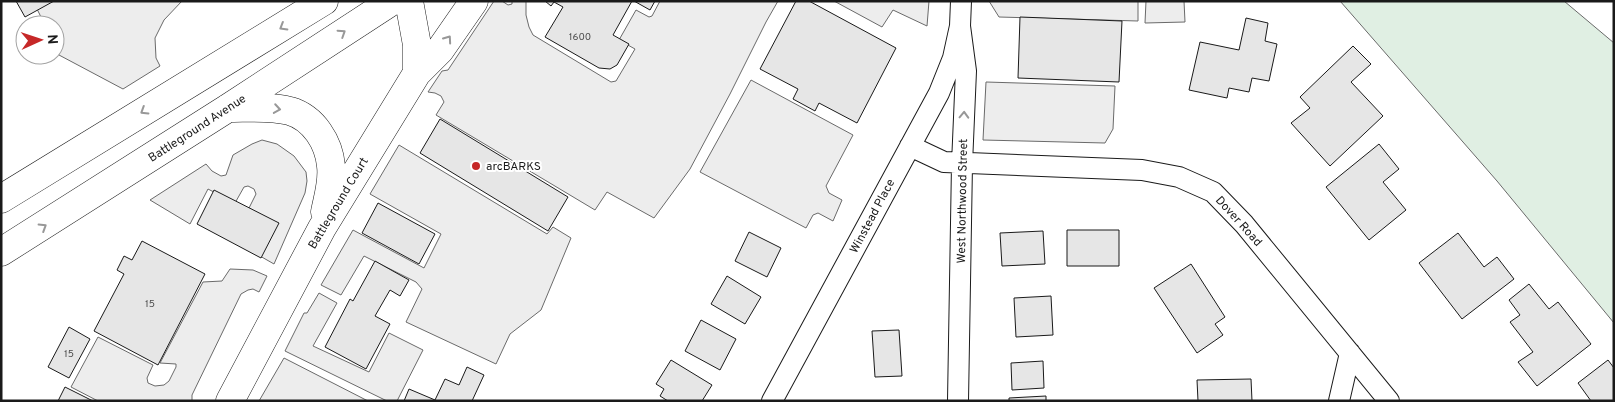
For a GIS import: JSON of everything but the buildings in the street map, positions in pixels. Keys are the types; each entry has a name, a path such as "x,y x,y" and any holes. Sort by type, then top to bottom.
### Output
{"main road":[{"path":"1,199 324,1"},
{"name":"Battleground Avenue","path":"1,252 392,1"},
{"path":"409,1 417,44 417,73"},
{"name":"Battleground Court","path":"230,401 322,228 417,73 440,50 474,1"},
{"path":"228,108 270,108 292,112 307,120 319,132 328,149 332,167 322,228"}],"street":[{"name":"West Northwood Street","path":"958,401 962,164 966,71 960,26 961,1"},
{"name":"Winstead Place","path":"772,401 939,93 953,58 960,26"},
{"name":"Dover Road","path":"910,146 944,162 962,164 1142,170 1179,177 1213,192 1244,224 1389,401"},
{"path":"1339,401 1350,353"}],"green space":[{"path":"1340,1 1564,1 1614,43 1614,323 1497,181"}],"shaded area":[{"path":"46,1 182,1 164,20 155,38 156,58 160,66 123,89 65,58 65,15 40,15 36,7"},
{"path":"494,1 502,1 508,5 512,4 512,1 526,1 526,15 533,35 611,82 616,81 635,49 619,40 636,10 649,17 652,16 660,1 778,1 690,169 654,218 607,192 595,210 436,115 444,102 441,96 428,92 442,71 448,70"},
{"path":"834,1 929,1 927,26 893,10 882,27"},
{"path":"989,1 1138,1 1138,21 999,17"},
{"path":"1146,1 1184,1 1185,22 1145,23"},
{"path":"751,80 853,135 826,186 829,193 842,200 833,221 818,213 813,215 806,228 700,172"},
{"path":"986,82 1115,86 1113,129 1105,143 983,140"},
{"path":"262,140 277,144 294,156 306,172 307,181 305,193 274,264 260,256 248,210 256,194 254,189 248,186 244,187 235,203 208,189 190,224 150,200 206,164 212,171 221,176 226,175 233,155"},
{"path":"399,145 547,234 553,227 571,238 541,310 510,334 496,364 406,322 422,289 416,282 364,256 341,295 321,285 353,230 424,268 441,234 370,194"},
{"path":"230,269 253,270 267,276 259,292 253,289 241,294 192,395 192,401 98,401 71,387 98,337 153,365 147,378 148,383 155,386 164,385 169,381 176,364 160,363 203,282 222,281"},
{"path":"319,293 337,303 313,346 369,372 389,333 423,350 397,401 387,401 285,351 304,313 307,313"},
{"path":"284,358 368,401 259,401"}],"place":[{"name":"arcBARKS","path":"476,166"}]}
